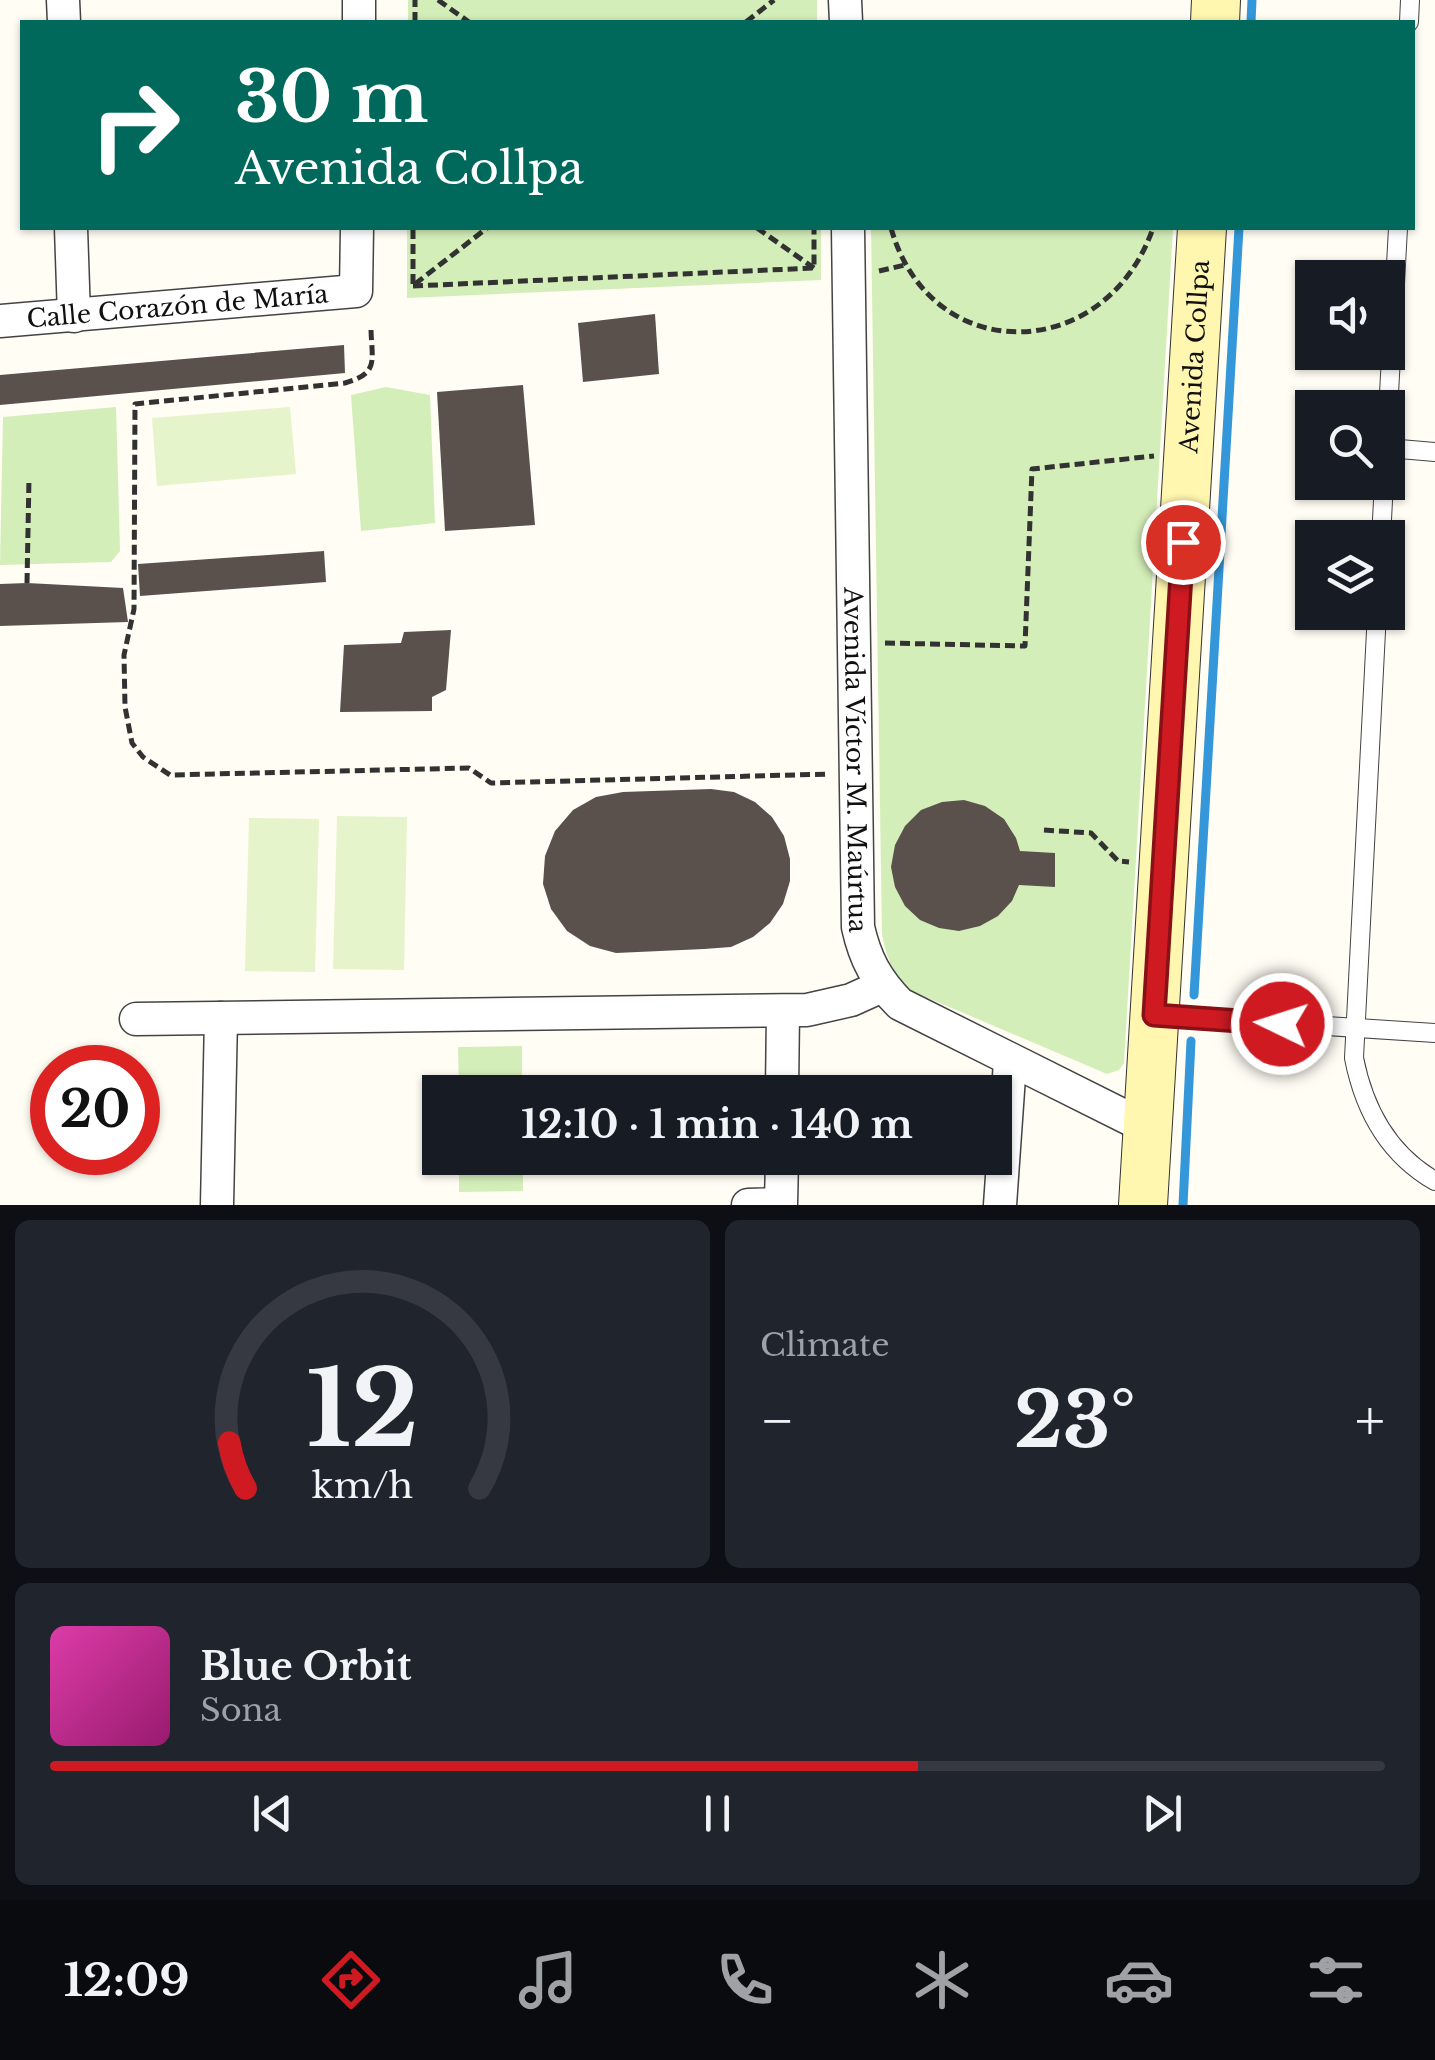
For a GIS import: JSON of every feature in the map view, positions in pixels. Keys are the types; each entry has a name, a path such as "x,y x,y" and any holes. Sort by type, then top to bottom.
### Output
{"main road":[{"name":"Avenida Collpa","path":"1143,1205 1202,230"}],"street":[{"path":"71,230 74,316"},
{"name":"Calle Corazón de María","path":"0,321 356,291 357,230"},
{"name":"Avenida Víctor M. Maúrtua","path":"848,230 858,927 864,955 882,986 900,1004 1148,1128"},
{"path":"136,1019 807,1010 851,1000 882,986"},
{"path":"782,1010 782,1075"},
{"path":"217,1205 221,1018"},
{"path":"1000,1205 1010,1062"},
{"path":"748,1205 782,1204 782,1175"}],"lane":[{"path":"1389,390 1398,230"},
{"path":"1405,449 1435,452"},
{"path":"1376,630 1354,1058 1359,1086 1372,1117 1396,1150 1435,1181"},
{"path":"1154,1015 1435,1033"}],"path":[{"path":"438,0 466,20"},
{"path":"749,20 774,0"},
{"path":"413,230 413,286"},
{"path":"413,286 484,230"},
{"path":"759,230 814,268"},
{"path":"814,230 814,268"},
{"path":"892,230 906,265 937,302 980,326 1005,331 1054,328 1088,313 1118,291 1133,272 1152,230"},
{"path":"874,272 906,265"},
{"path":"413,286 814,268"},
{"path":"371,330 372,366 364,377 135,404 134,609 124,655 132,743 143,757 170,775 469,768 491,783 856,773"},
{"path":"885,642 1026,646 1032,468 1154,456"},
{"path":"27,583 30,478"},
{"path":"1044,830 1092,833 1118,861 1132,862"}],"green space":[{"path":"408,0 817,0 817,20 408,20"},
{"path":"407,230 821,230 821,280 407,298"},
{"path":"871,230 1173,230 1124,1063 1119,1070 1107,1074 907,989 894,970 882,934"},
{"path":"386,387 430,395 435,523 361,531 351,395"},
{"path":"116,407 120,551 111,562 0,565 3,417"},
{"path":"290,407 296,474 157,486 152,418"},
{"path":"337,816 407,817 404,970 333,969"},
{"path":"249,818 319,819 315,972 245,971"},
{"path":"522,1046 522,1075 459,1075 458,1047"},
{"path":"459,1175 523,1175 523,1191 459,1192"}],"building":[{"path":"655,314 659,374 583,382 578,323"},
{"path":"344,345 345,373 0,405 0,375"},
{"path":"523,385 535,525 445,531 437,392"},
{"path":"324,551 326,582 140,596 138,564"},
{"path":"0,584 123,588 128,622 0,626"},
{"path":"451,630 446,690 432,697 432,711 340,712 344,645 401,643 404,632"},
{"path":"623,792 734,792 755,802 772,817 784,836 790,881 783,904 770,923 753,937 731,947 616,953 590,946 567,931 551,909 543,884 545,856 555,831 573,810 596,797"},
{"path":"964,800 985,806 1004,819 1020,851 1055,853 1055,887 1019,885 1012,901 998,916 959,931 920,920 905,906 891,867 895,845 905,826 921,810 942,802"}],"waterway":[{"path":"1251,20 1252,0"},
{"path":"1194,995 1239,230"},
{"path":"1183,1205 1191,1041"}],"route":[{"path":"1183,542 1154,1015 1282,1024"}]}
